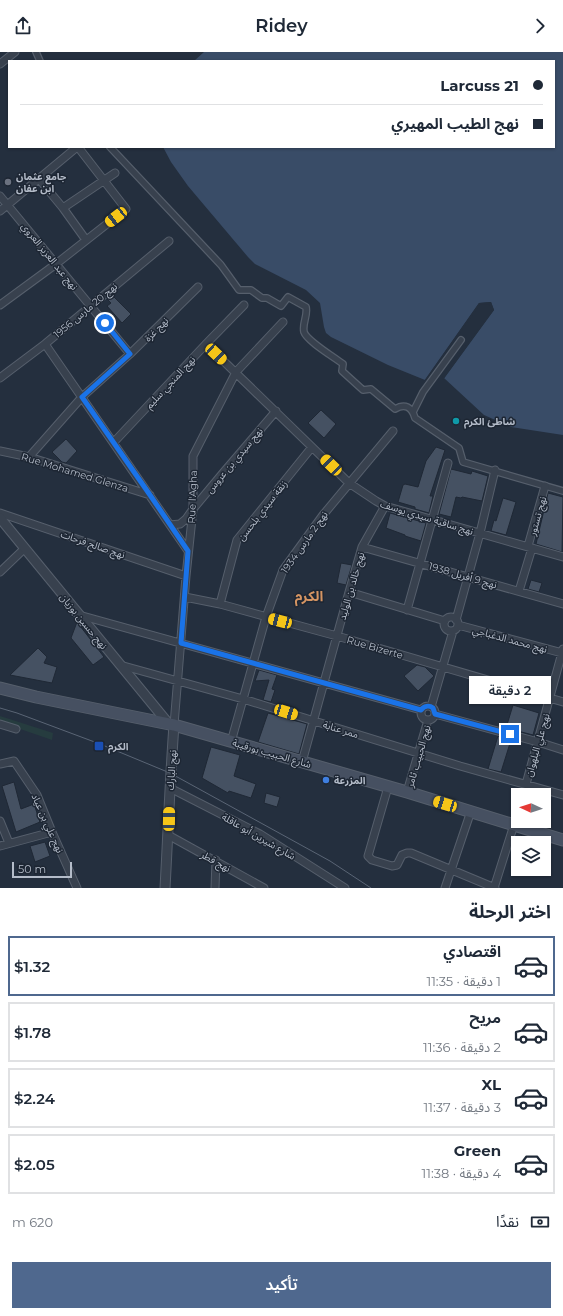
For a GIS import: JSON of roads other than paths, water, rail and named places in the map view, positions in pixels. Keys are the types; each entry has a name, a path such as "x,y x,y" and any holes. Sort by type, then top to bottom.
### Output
{"main road":[{"name":"شارع الحبيب بورقيبة","path":"0,688 36,697 171,724 407,792 511,824"},
{"name":"شارع الحبيب بورقيبة","path":"524,828 563,840"}],"street":[{"path":"0,64 15,52"},
{"path":"0,211 8,206 77,148"},
{"path":"0,305 56,264 126,209 79,148"},
{"path":"111,148 221,265 239,290 251,290 262,298 267,298 282,306 288,297 306,307 308,312 304,326 304,333 343,364 342,371 363,390 370,389 395,408 405,406 414,412"},
{"path":"63,208 115,173"},
{"path":"39,179 63,208 86,240"},
{"name":"نهج عبد العزيز العروي","path":"0,196 130,354"},
{"name":"نهج 20 مارس 1956","path":"0,378 45,344 168,241"},
{"name":"نهج غزة","path":"29,457 82,397 130,354 198,287"},
{"name":"نهج المنجي سليم","path":"114,442 244,305"},
{"name":"Rue l'Agha","path":"171,724 178,682 188,551 193,509 193,456 236,372 283,322"},
{"path":"461,340 423,392 414,412 415,418 459,448 463,462 495,470 563,491"},
{"path":"45,344 188,551"},
{"name":"نهج ساقية سيدي يوسف","path":"206,344 349,482 376,501 386,506 433,520 563,556"},
{"name":"نهج سيدي بن عروس","path":"170,525 184,522 193,509 276,411"},
{"name":"نهج 2 مارس 1934","path":"231,742 266,617 283,570 323,515 393,430"},
{"name":"زنقة سيدي بلحسن","path":"220,604 237,540 312,447"},
{"name":"Rue Mohamed Glenza","path":"0,451 29,457 150,495"},
{"path":"407,610 448,463"},
{"path":"421,710 422,718 428,720 432,719 443,667 456,625 495,470"},
{"name":"نهج تستور","path":"519,591 545,486"},
{"name":"نهج خالد بن الوليد","path":"302,762 362,547 386,506"},
{"name":"نهج صالح فرحات","path":"0,513 186,576"},
{"name":"نهج حسين بوزيان","path":"0,518 120,665 171,724"},
{"name":"نهج 9 أفريل 1938","path":"362,547 563,604"},
{"path":"0,572 25,548"},
{"path":"349,592 446,621 450,618 456,625"},
{"name":"Rue Bizerte","path":"185,597 220,604 337,636 563,702"},
{"path":"79,615 421,710"},
{"path":"446,621 446,628 450,631 456,625"},
{"name":"نهج محمد الدغباجي","path":"456,625 563,651"},
{"name":"نهج علي البلهوان","path":"525,788 563,651"},
{"name":"ممر عنابة","path":"120,665 243,699 563,795"},
{"path":"421,710 426,706 433,710 563,750"},
{"name":"نهج الحبيب ثامر","path":"407,792 428,720"},
{"path":"0,724 16,729"},
{"name":"نهج البارك","path":"165,888 170,788 171,724"},
{"name":"نهج علي بن عياد","path":"0,764 14,761 37,795 77,888"},
{"path":"388,787 368,856 372,860 397,866 402,856 407,853 411,853 429,862 494,888 513,828"},
{"name":"شارع شيرين أبو عاقلة","path":"170,788 260,834 345,888"},
{"path":"445,888 471,811"},
{"path":"0,821 9,843"},
{"path":"0,846 52,832"},
{"name":"نهج قطر","path":"168,835 216,860 264,888"},
{"path":"215,888 216,860"}],"water":[{"path":"204,52 563,52 563,435 511,427 484,415 444,378 494,310 491,302 479,303 425,380 388,365 331,337 326,333 320,303 306,290 255,264 188,186 171,162 164,148 555,148 555,60 195,60"}],"tram line":[{"path":"0,708 100,744 170,773 330,861 371,888"}],"place":[{"name":"جامع عثمان ابن عفان","path":"8,182"},
{"name":"شاطئ الکرم","path":"456,421"},
{"name":"الكرم","path":"99,746"},
{"name":"المزرعة","path":"326,780"}],"district":[{"name":"الكرم","path":"309,596"}]}
